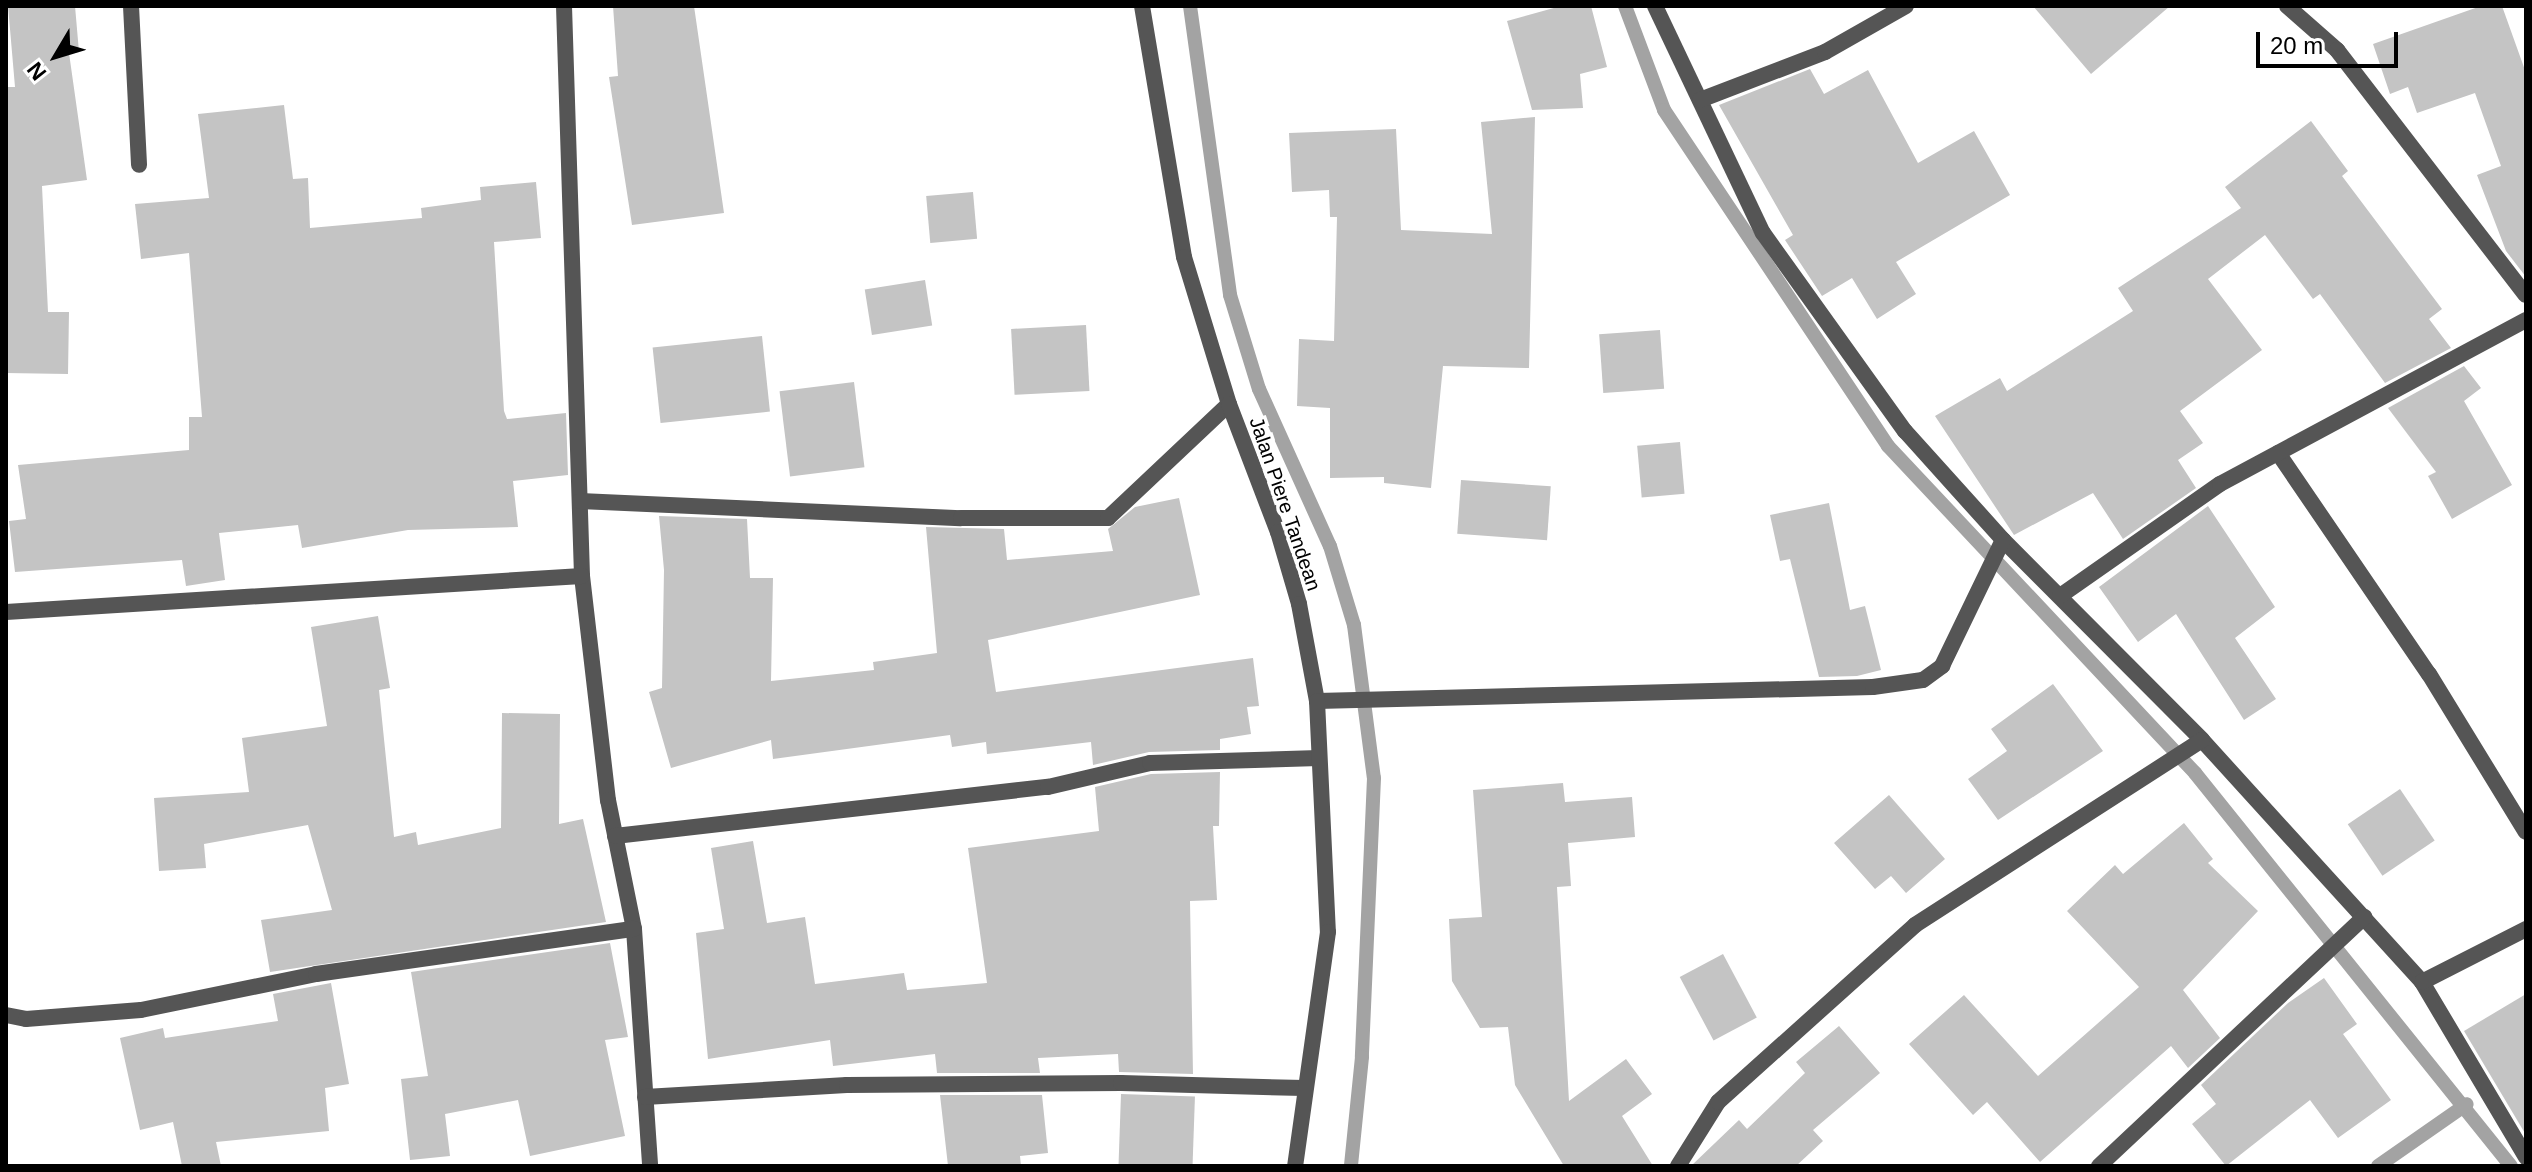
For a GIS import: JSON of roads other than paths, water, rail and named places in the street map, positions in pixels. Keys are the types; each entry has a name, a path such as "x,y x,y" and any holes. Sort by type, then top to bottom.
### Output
{"street":[{"path":"131,6 139,165"},
{"path":"564,6 582,576 615,836 634,929 650,1166"},
{"name":"Jalan Piere Tandean","path":"1142,6 1184,257 1229,404 1278,532 1299,604 1317,701 1328,932 1295,1166"},
{"path":"1655,6 1763,233 1905,431 2003,540 2202,740 2422,982 2526,1157"},
{"path":"1700,100 1825,52 1906,6"},
{"path":"2287,6 2337,50 2526,295"},
{"path":"2060,596 2220,484 2526,320"},
{"path":"580,501 961,518 1108,518 1229,404"},
{"path":"2278,453 2429,674 2526,832"},
{"path":"1317,701 1391,695 1873,687 1923,680 1942,666 2003,540"},
{"path":"6,612 582,576"},
{"path":"1678,1166 1718,1102 1915,925 2202,740"},
{"path":"615,836 1048,787 1150,763 1319,758"},
{"path":"2099,1166 2364,917"},
{"path":"6,1015 26,1019 141,1010 316,974 634,929"},
{"path":"2422,982 2526,929"},
{"path":"645,1097 847,1085 1121,1083 1304,1088"}],"waterway":[{"path":"1190,6 1230,295 1259,389 1330,546 1354,625 1374,778 1362,1057 1351,1166"},
{"path":"1625,6 1664,110 1888,446 2195,773 2511,1166"},
{"path":"2378,1166 2467,1104"}]}
